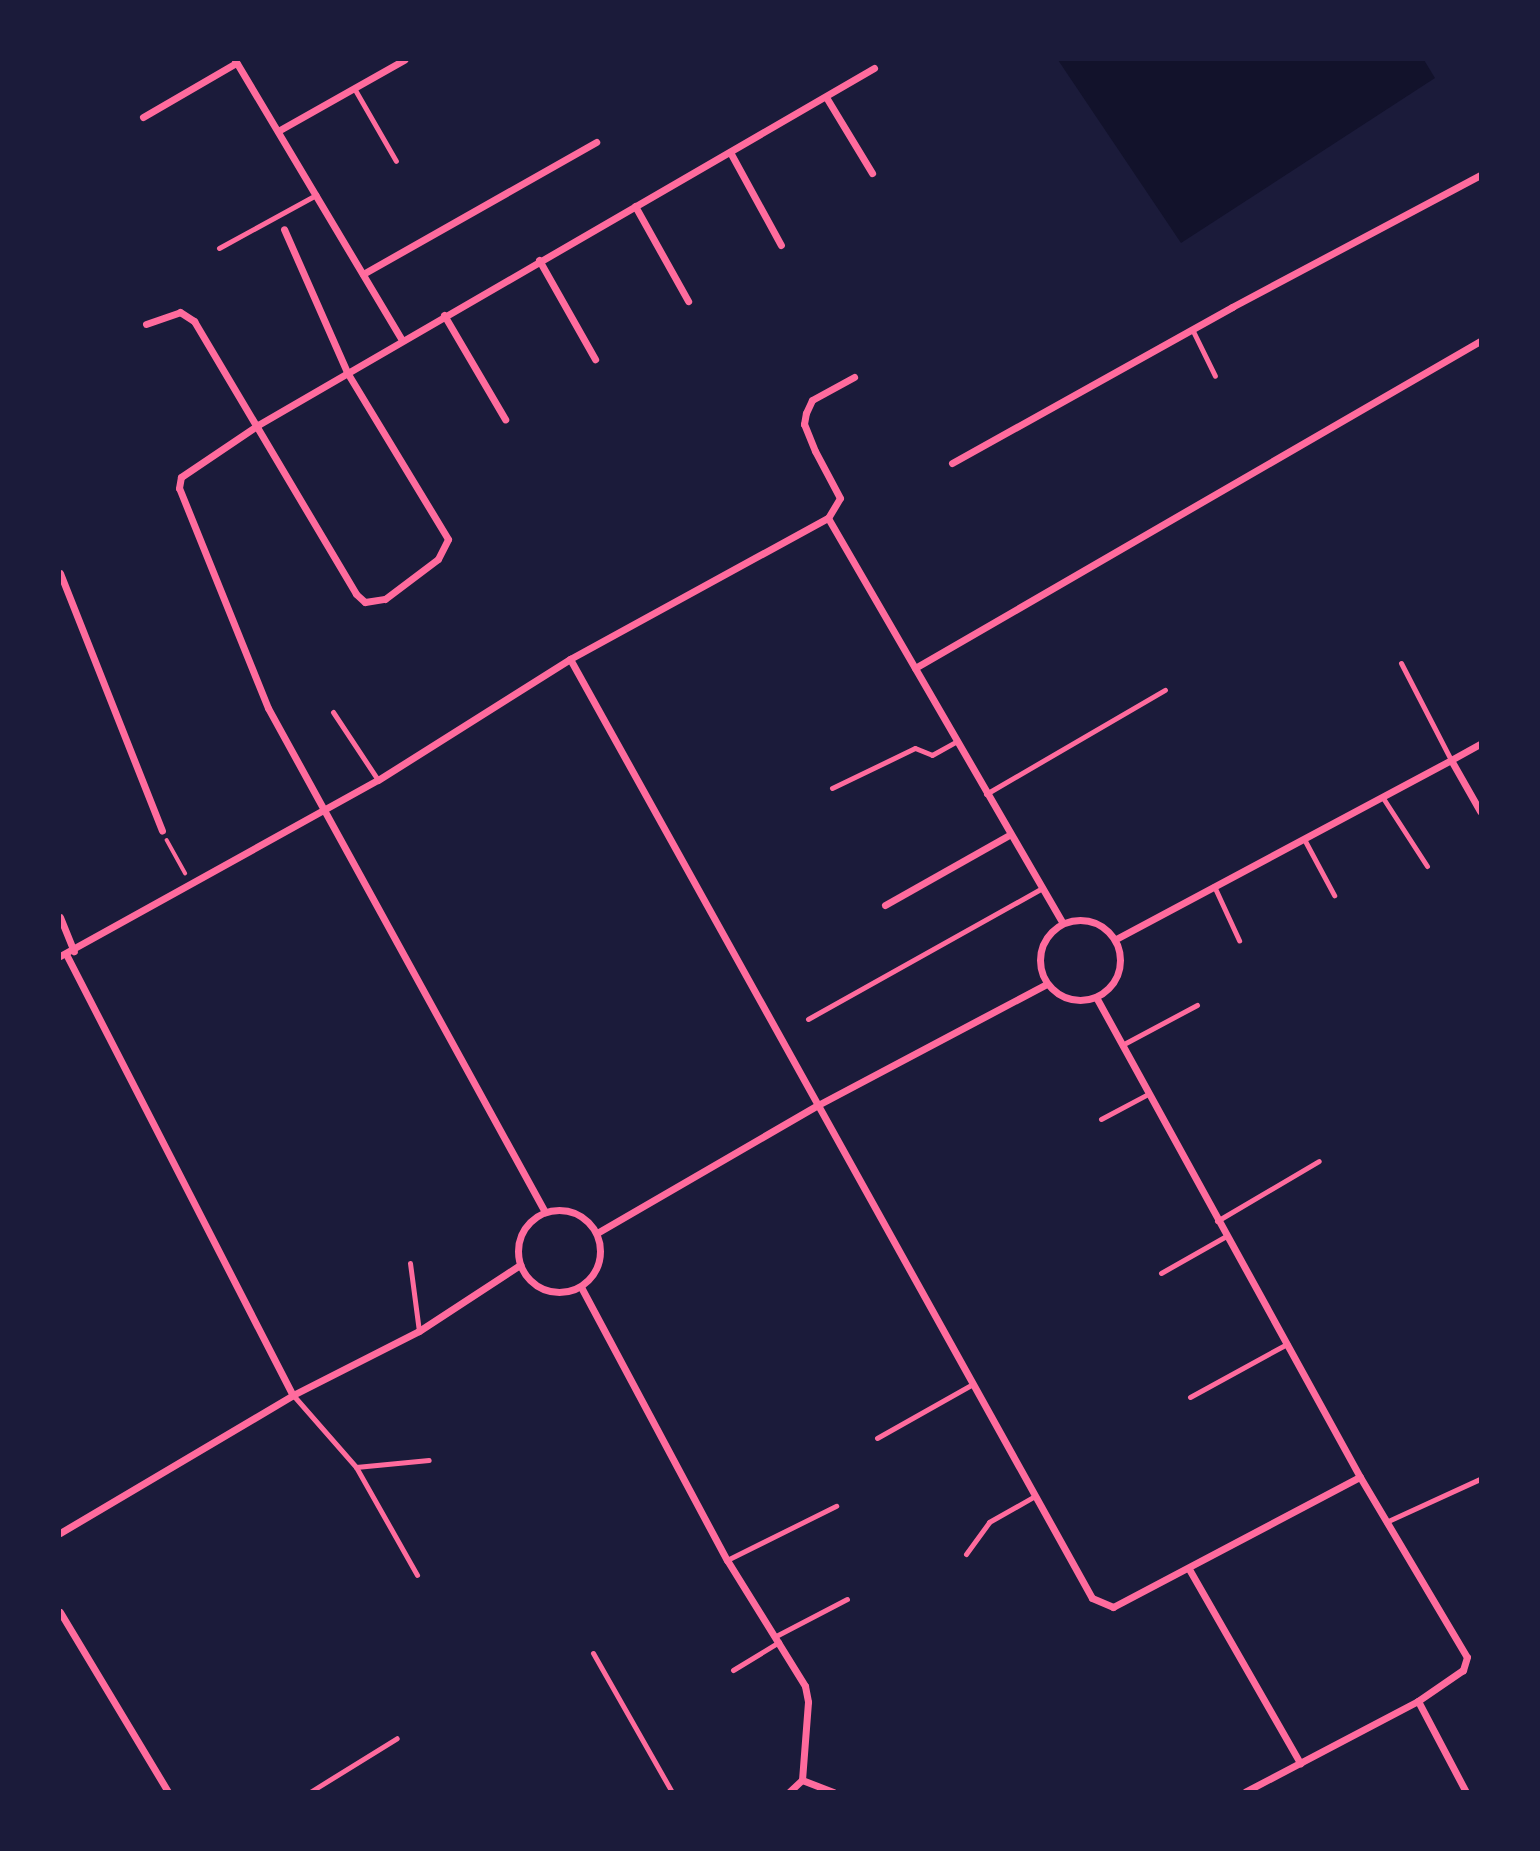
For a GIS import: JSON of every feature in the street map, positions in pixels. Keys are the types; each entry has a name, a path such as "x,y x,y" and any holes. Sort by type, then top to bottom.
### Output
{"street":[{"path":"278,131 404,60"},
{"path":"142,117 235,61 402,340"},
{"path":"545,1212 268,708 179,488 186,471 258,425 874,68"},
{"path":"826,97 872,173"},
{"path":"363,274 596,142"},
{"path":"730,152 781,245"},
{"path":"952,463 1192,328 1480,175"},
{"path":"635,206 688,301"},
{"path":"146,324 180,312 194,321 356,594 365,602 385,599 438,559 448,539 347,372 284,229"},
{"path":"539,261 595,359"},
{"path":"444,315 505,419"},
{"path":"915,668 1480,341"},
{"path":"66,954 377,780 570,659 828,518 840,498 804,424 806,413 813,400 854,377"},
{"path":"828,518 955,742 1063,923"},
{"path":"60,573 162,830"},
{"path":"570,659 1092,1598 1102,1606 1113,1607 1360,1477"},
{"path":"1116,939 1480,744"},
{"path":"1451,761 1480,811"},
{"path":"885,905 1009,835"},
{"path":"60,917 66,954 293,1395"},
{"path":"1093,921 1116,939 1121,966 1108,990 1097,997 1069,999 1047,984 1041,950 1063,923 1093,921"},
{"path":"597,1233 818,1105 1047,984"},
{"path":"1097,997 1217,1221 1360,1477 1467,1657 1463,1670 1418,1701 1245,1791"},
{"path":"569,1210 590,1223 597,1233 601,1257 597,1269 581,1287 555,1293 542,1289 531,1282 520,1265 518,1244 523,1231 545,1212 569,1210"},
{"path":"60,1533 293,1395 419,1331 520,1265"},
{"path":"581,1287 727,1560 805,1686 808,1702 802,1780 789,1791"},
{"path":"1189,1569 1300,1763"},
{"path":"60,1612 168,1791"},
{"path":"1418,1701 1466,1791"},
{"path":"802,1780 834,1791"}],"lane":[{"path":"354,88 396,161"},
{"path":"219,248 316,195"},
{"path":"1192,328 1215,376"},
{"path":"1401,663 1451,761"},
{"path":"986,794 1165,691"},
{"path":"333,712 377,780"},
{"path":"832,788 915,748 932,755 955,742"},
{"path":"1382,798 1427,866"},
{"path":"1304,839 1334,895"},
{"path":"1214,886 1239,940"},
{"path":"808,1019 1042,888"},
{"path":"1122,1045 1197,1005"},
{"path":"1101,1119 1148,1094"},
{"path":"1217,1221 1319,1161"},
{"path":"1161,1273 1226,1236"},
{"path":"410,1263 419,1331"},
{"path":"1190,1398 1287,1344"},
{"path":"877,1438 973,1384"},
{"path":"293,1395 356,1467 417,1575"},
{"path":"356,1467 429,1460"},
{"path":"1386,1522 1480,1479"},
{"path":"966,1554 989,1522 1035,1496"},
{"path":"727,1560 836,1506"},
{"path":"733,1670 777,1639 847,1599"},
{"path":"593,1653 672,1791"},
{"path":"310,1791 397,1738"}],"path":[{"path":"162,830 190,885"}],"shaded area":[{"path":"1058,60 1424,60 1435,78 1181,243"}]}
